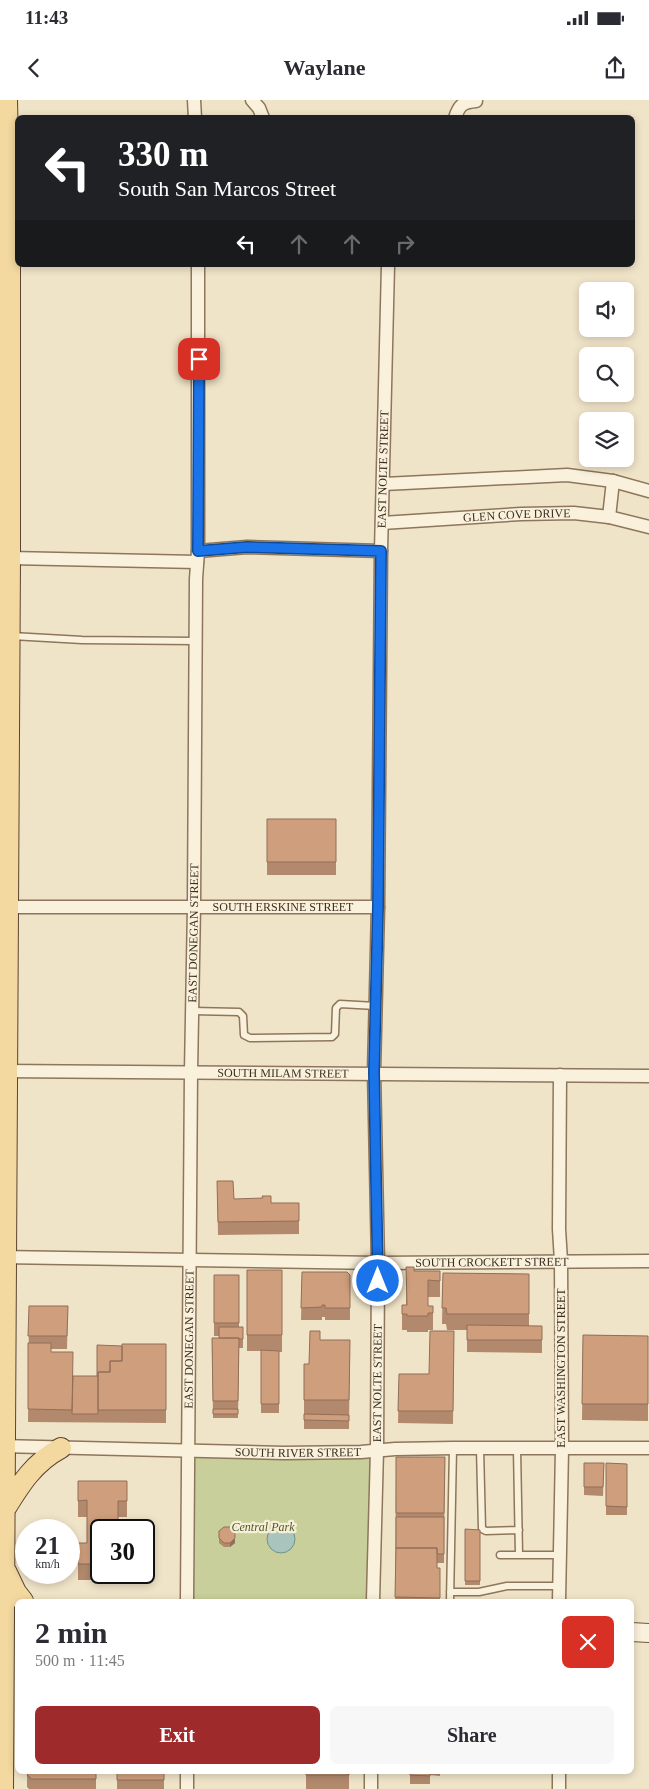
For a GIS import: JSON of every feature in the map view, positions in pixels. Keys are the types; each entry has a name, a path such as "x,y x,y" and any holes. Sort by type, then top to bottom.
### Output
{"main road":[{"path":"3,1789 7,1630 2,1446 4,804 5,690 10,558 5,326 9,225 7,100"},
{"path":"4,1511 30,1472 46,1456 61,1448"},
{"path":"4,1566 16,1592 21,1599"},
{"path":"634,1632 649,1632"}],"street":[{"path":"194,100 195,115"},
{"path":"252,100 262,115"},
{"path":"456,115 458,108 465,102 476,101"},
{"name":"EAST DONEGAN STREET","path":"187,1599 191,1072 198,556 198,267"},
{"name":"EAST NOLTE STREET","path":"373,1599 377,1450 378,1262 374,1072 378,907 381,551 388,267"},
{"path":"384,484 567,475 613,481 649,491"},
{"path":"609,517 613,481"},
{"name":"GLEN COVE DRIVE","path":"382,523 521,514 574,513 609,517 649,527"},
{"path":"10,558 198,556 247,547 381,551"},
{"name":"SOUTH ERSKINE STREET","path":"4,907 378,907"},
{"name":"SOUTH MILAM STREET","path":"3,1071 374,1072 649,1076"},
{"name":"EAST WASHINGTON STREET","path":"559,1599 562,1449 561,1261 559,1228 560,1075"},
{"name":"SOUTH CROCKETT STREET","path":"3,1257 378,1262 649,1262"},
{"name":"SOUTH RIVER STREET","path":"2,1446 188,1451 351,1452 453,1448 649,1448"},
{"path":"187,1774 187,1789"},
{"path":"371,1774 371,1789"},
{"path":"559,1774 559,1789"}],"lane":[{"path":"7,629 82,640 196,641"},
{"path":"192,1011 239,1012 243,1016 244,1034 250,1038 332,1037 335,1034 336,1008 340,1004 376,1006"},
{"path":"450,1599 453,1448"},
{"path":"480,1448 482,1529 486,1532 519,1530"},
{"path":"517,1449 519,1555"},
{"path":"500,1555 560,1555"},
{"path":"450,1592 479,1592 507,1586 559,1586"}],"green space":[{"name":"Central Park","path":"377,1450 373,1599 187,1599 188,1451"}],"water":[{"path":"281,1525 291,1529 295,1539 291,1549 281,1553 271,1549 267,1539 271,1529"}],"building":[{"path":"267,819 336,819 336,862 267,862"},
{"path":"217,1181 233,1181 234,1199 271,1196 271,1203 299,1203 299,1221 218,1222"},
{"path":"406,1267 414,1267 414,1271 440,1271 440,1281 428,1280 428,1306 433,1306 433,1313 428,1313 428,1316 407,1316 407,1314 402,1314 402,1305 407,1305"},
{"path":"247,1270 282,1270 282,1335 247,1335"},
{"path":"302,1272 347,1272 350,1275 350,1308 325,1308 325,1305 322,1305 322,1307 301,1308"},
{"path":"443,1273 529,1274 529,1314 447,1314 446,1308 442,1308"},
{"path":"214,1275 239,1275 239,1323 214,1323"},
{"path":"29,1306 68,1306 67,1336 28,1336"},
{"path":"467,1325 542,1326 542,1340 467,1340"},
{"path":"219,1327 243,1327 243,1339 219,1338"},
{"path":"310,1331 320,1331 320,1340 350,1340 349,1400 304,1400 304,1364 309,1364"},
{"path":"430,1331 454,1331 453,1411 398,1411 399,1374 429,1374"},
{"path":"583,1335 648,1336 648,1404 582,1404"},
{"path":"212,1338 239,1338 238,1401 213,1401"},
{"path":"28,1343 51,1343 51,1352 73,1352 72,1410 28,1409"},
{"path":"122,1344 166,1344 166,1410 98,1410 98,1372 110,1372 110,1361 122,1361"},
{"path":"97,1345 122,1346 122,1361 110,1361 110,1372 98,1372 98,1376 97,1376"},
{"path":"261,1350 279,1351 279,1404 261,1404"},
{"path":"73,1376 98,1376 98,1414 72,1414"},
{"path":"213,1409 238,1409 238,1414 213,1414"},
{"path":"304,1414 349,1415 349,1421 304,1420"},
{"path":"396,1457 445,1457 444,1513 396,1513"},
{"path":"584,1463 604,1463 603,1487 584,1487"},
{"path":"606,1463 627,1464 627,1507 606,1506"},
{"path":"78,1481 127,1481 127,1501 118,1501 118,1519 90,1519 90,1564 80,1564 80,1543 87,1543 87,1500 78,1501"},
{"path":"396,1517 444,1517 444,1554 437,1554 437,1548 396,1548"},
{"path":"224,1527 231,1527 235,1531 235,1538 230,1543 224,1543 219,1538 219,1531"},
{"path":"465,1529 480,1530 480,1581 465,1581"},
{"path":"396,1548 437,1548 437,1568 440,1568 440,1598 395,1597"},
{"path":"27,1774 96,1774 96,1779 31,1779"},
{"path":"117,1774 164,1774 164,1780 117,1780"},
{"path":"306,1774 349,1774 349,1775"},
{"path":"430,1774 430,1776 410,1775"}],"route":[{"path":"199,359 198,551 247,547 381,551 378,907 374,1072 378,1281"}]}
